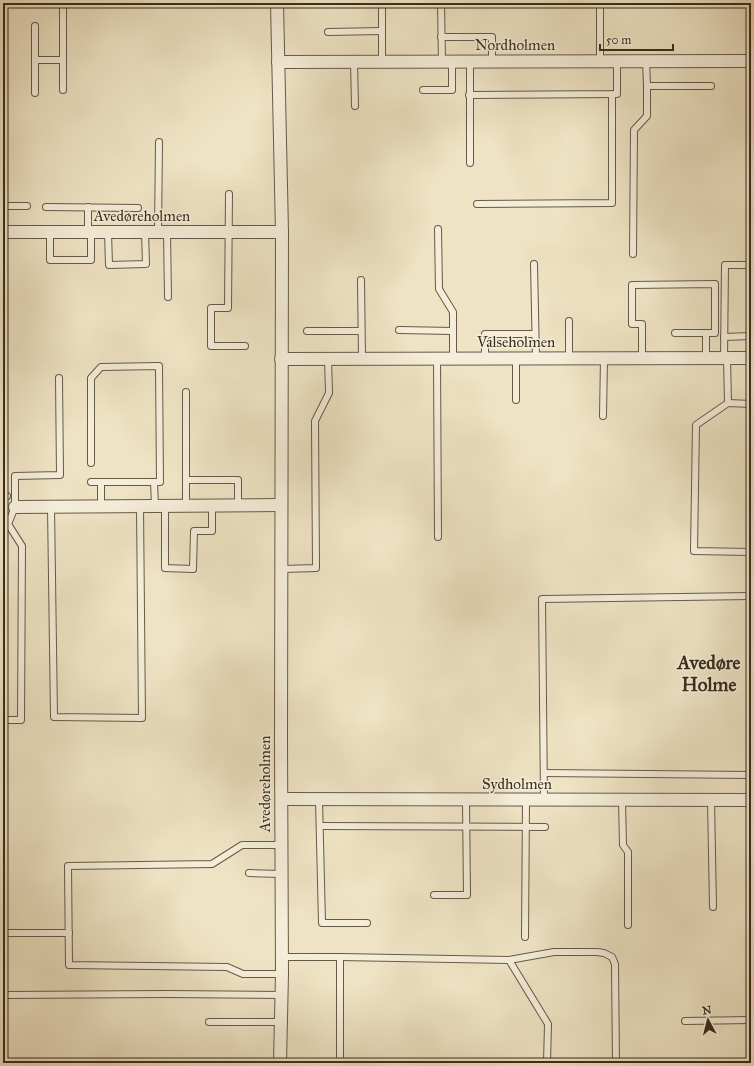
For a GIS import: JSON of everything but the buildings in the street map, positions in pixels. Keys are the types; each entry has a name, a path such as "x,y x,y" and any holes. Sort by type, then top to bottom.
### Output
{"street":[{"name":"Avedøreholmen","path":"277,3 282,232 282,995 280,1022 280,1063"},
{"name":"Nordholmen","path":"278,62 751,61"},
{"name":"Avedøreholmen","path":"3,232 282,232"},
{"name":"Valseholmen","path":"281,359 751,358"},
{"path":"15,507 281,505"},
{"name":"Sydholmen","path":"282,799 751,800"}],"lane":[{"path":"63,3 63,90"},
{"path":"382,3 382,62"},
{"path":"423,90 452,90 442,37 441,3"},
{"path":"600,3 600,61"},
{"path":"35,26 35,92"},
{"path":"328,32 382,31"},
{"path":"442,37 492,37 492,61"},
{"path":"35,60 63,60"},
{"path":"469,95 617,94 616,61"},
{"path":"354,62 355,106"},
{"path":"470,62 470,164"},
{"path":"633,254 634,130 647,116 646,62"},
{"path":"647,86 711,86"},
{"path":"477,204 612,203 612,94"},
{"path":"3,147 4,120"},
{"path":"159,142 163,232 168,297"},
{"path":"229,194 228,308 211,308 211,346 246,346"},
{"path":"3,206 27,206"},
{"path":"46,206 138,208"},
{"path":"50,232 50,260 91,260 88,207"},
{"path":"438,229 439,289 453,312 453,358"},
{"path":"108,232 109,265 146,264 145,232"},
{"path":"534,264 536,358"},
{"path":"728,403 724,337 725,266 751,265"},
{"path":"360,280 362,358"},
{"path":"642,358 642,324 632,324 632,285 715,284 715,333 675,333"},
{"path":"569,321 569,358"},
{"path":"399,330 453,331"},
{"path":"308,331 361,331"},
{"path":"706,333 706,358"},
{"path":"485,358 485,334 535,334"},
{"path":"724,337 751,336"},
{"path":"282,569 316,568 315,421 329,393 328,358"},
{"path":"437,358 438,537"},
{"path":"516,358 516,400"},
{"path":"603,416 604,358"},
{"path":"91,463 91,378 101,367 159,366 160,482 91,482"},
{"path":"3,720 21,720 22,546 6,524 15,507 15,476 60,475 59,378"},
{"path":"186,392 186,506"},
{"path":"751,404 728,403 696,425 694,551 751,552"},
{"path":"186,480 238,480 238,506"},
{"path":"101,482 101,506"},
{"path":"154,482 160,506 165,568 194,569 194,531 212,531 212,506"},
{"path":"51,506 54,717 142,718 140,506"},
{"path":"544,800 542,599 751,596"},
{"path":"544,773 751,775"},
{"path":"319,800 322,923 367,923"},
{"path":"434,895 467,895 466,800"},
{"path":"525,937 526,800"},
{"path":"622,800 623,845 628,852 628,925"},
{"path":"712,800 713,907"},
{"path":"320,826 545,827"},
{"path":"282,845 242,845 212,864 68,866 69,965 227,967 243,974 282,974"},
{"path":"249,873 281,874"},
{"path":"3,933 69,933"},
{"path":"282,957 509,960 554,952 604,953 612,957 615,964 616,1063"},
{"path":"340,958 340,1063"},
{"path":"509,960 548,1024 546,1063"},
{"path":"3,995 282,995"},
{"path":"685,1021 751,1020"},
{"path":"209,1022 280,1022"}],"district":[{"name":"Avedøre Holme","path":"709,673"}]}
